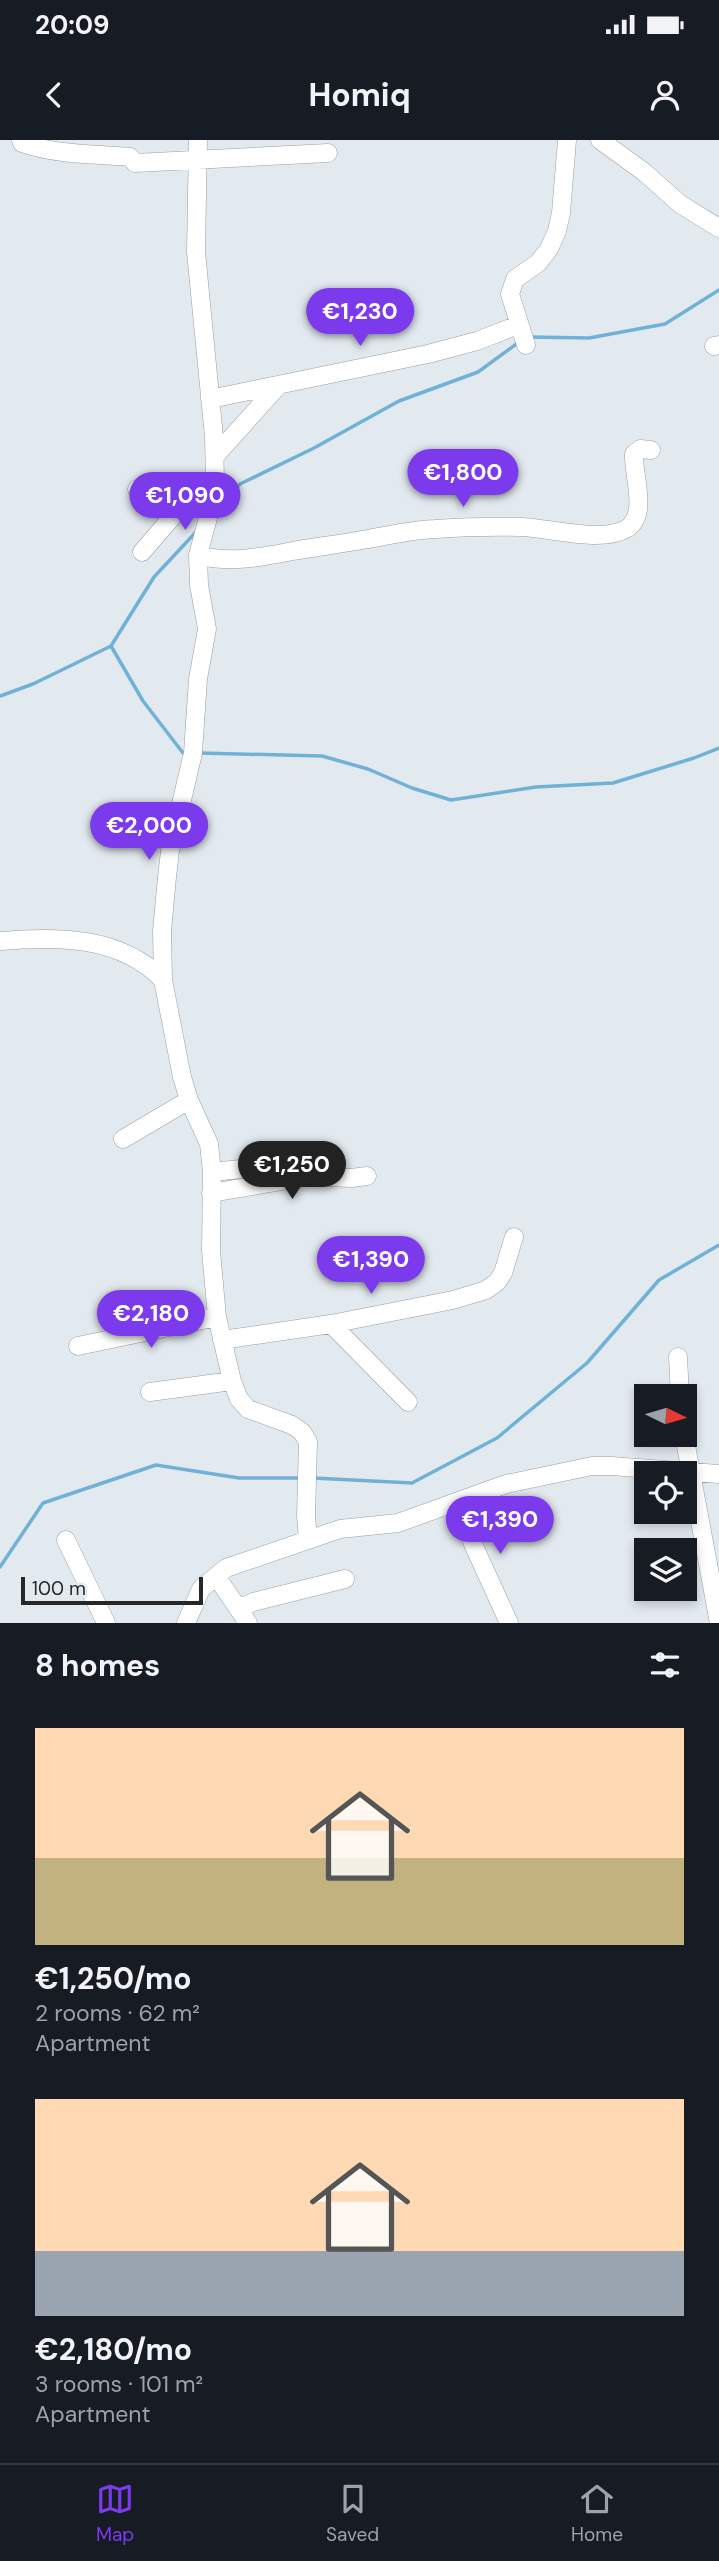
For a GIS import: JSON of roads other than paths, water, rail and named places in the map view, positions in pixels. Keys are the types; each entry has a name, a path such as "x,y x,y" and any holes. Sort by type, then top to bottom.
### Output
{"street":[{"path":"21,140 22,143 38,149 91,156 130,157 135,163 328,153"},
{"path":"198,140 196,251 215,456 206,486 209,514 198,555 199,585 207,629 198,679 193,753 170,851 161,953 163,980 176,1050 189,1100 209,1144 212,1172 211,1251 217,1317 232,1381 239,1399 248,1409 292,1425 302,1432 308,1442 308,1539"},
{"path":"526,345 510,293 512,285 525,270 538,262 549,249 557,231 567,140"},
{"path":"600,140 644,172 680,204 719,228"},
{"path":"210,399 428,354 477,341 518,325"},
{"path":"215,456 278,386"},
{"path":"198,555 219,560 254,558 434,528 522,527 597,535 618,532 628,528 637,519 639,509 634,454 640,449 651,450"},
{"path":"137,489 206,486"},
{"path":"142,552 206,486"},
{"path":"0,942 61,939 89,942 130,954 154,970 163,980"},
{"path":"130,954 161,953"},
{"path":"123,1139 189,1100"},
{"path":"212,1172 241,1169"},
{"path":"211,1193 311,1177 367,1176"},
{"path":"222,1340 331,1324 453,1300 486,1290 503,1273 513,1237"},
{"path":"78,1346 217,1317"},
{"path":"331,1324 408,1402"},
{"path":"678,1357 679,1384"},
{"path":"150,1392 232,1381"},
{"path":"186,1623 201,1589 216,1576 240,1562 340,1529 398,1523 506,1484 592,1466 634,1467"},
{"path":"697,1472 719,1474"},
{"path":"460,1501 477,1551 509,1623"},
{"path":"697,1504 719,1623"},
{"path":"66,1540 106,1623"},
{"path":"458,1556 477,1551"},
{"path":"216,1576 243,1616 253,1602 345,1579"}],"waterway":[{"path":"530,337 589,338 665,324 719,290"},
{"path":"218,509 240,484 314,448 399,401 478,372 519,342"},
{"path":"0,696 33,684 111,646 154,577 196,532"},
{"path":"111,646 143,701 183,753 189,753"},
{"path":"200,753 322,756 368,769 412,788 451,800 536,787 613,783 719,748"},
{"path":"313,1478 412,1483 497,1438 587,1363 659,1280 719,1245"},
{"path":"0,1567 43,1503 156,1465 239,1478 302,1478"}]}
